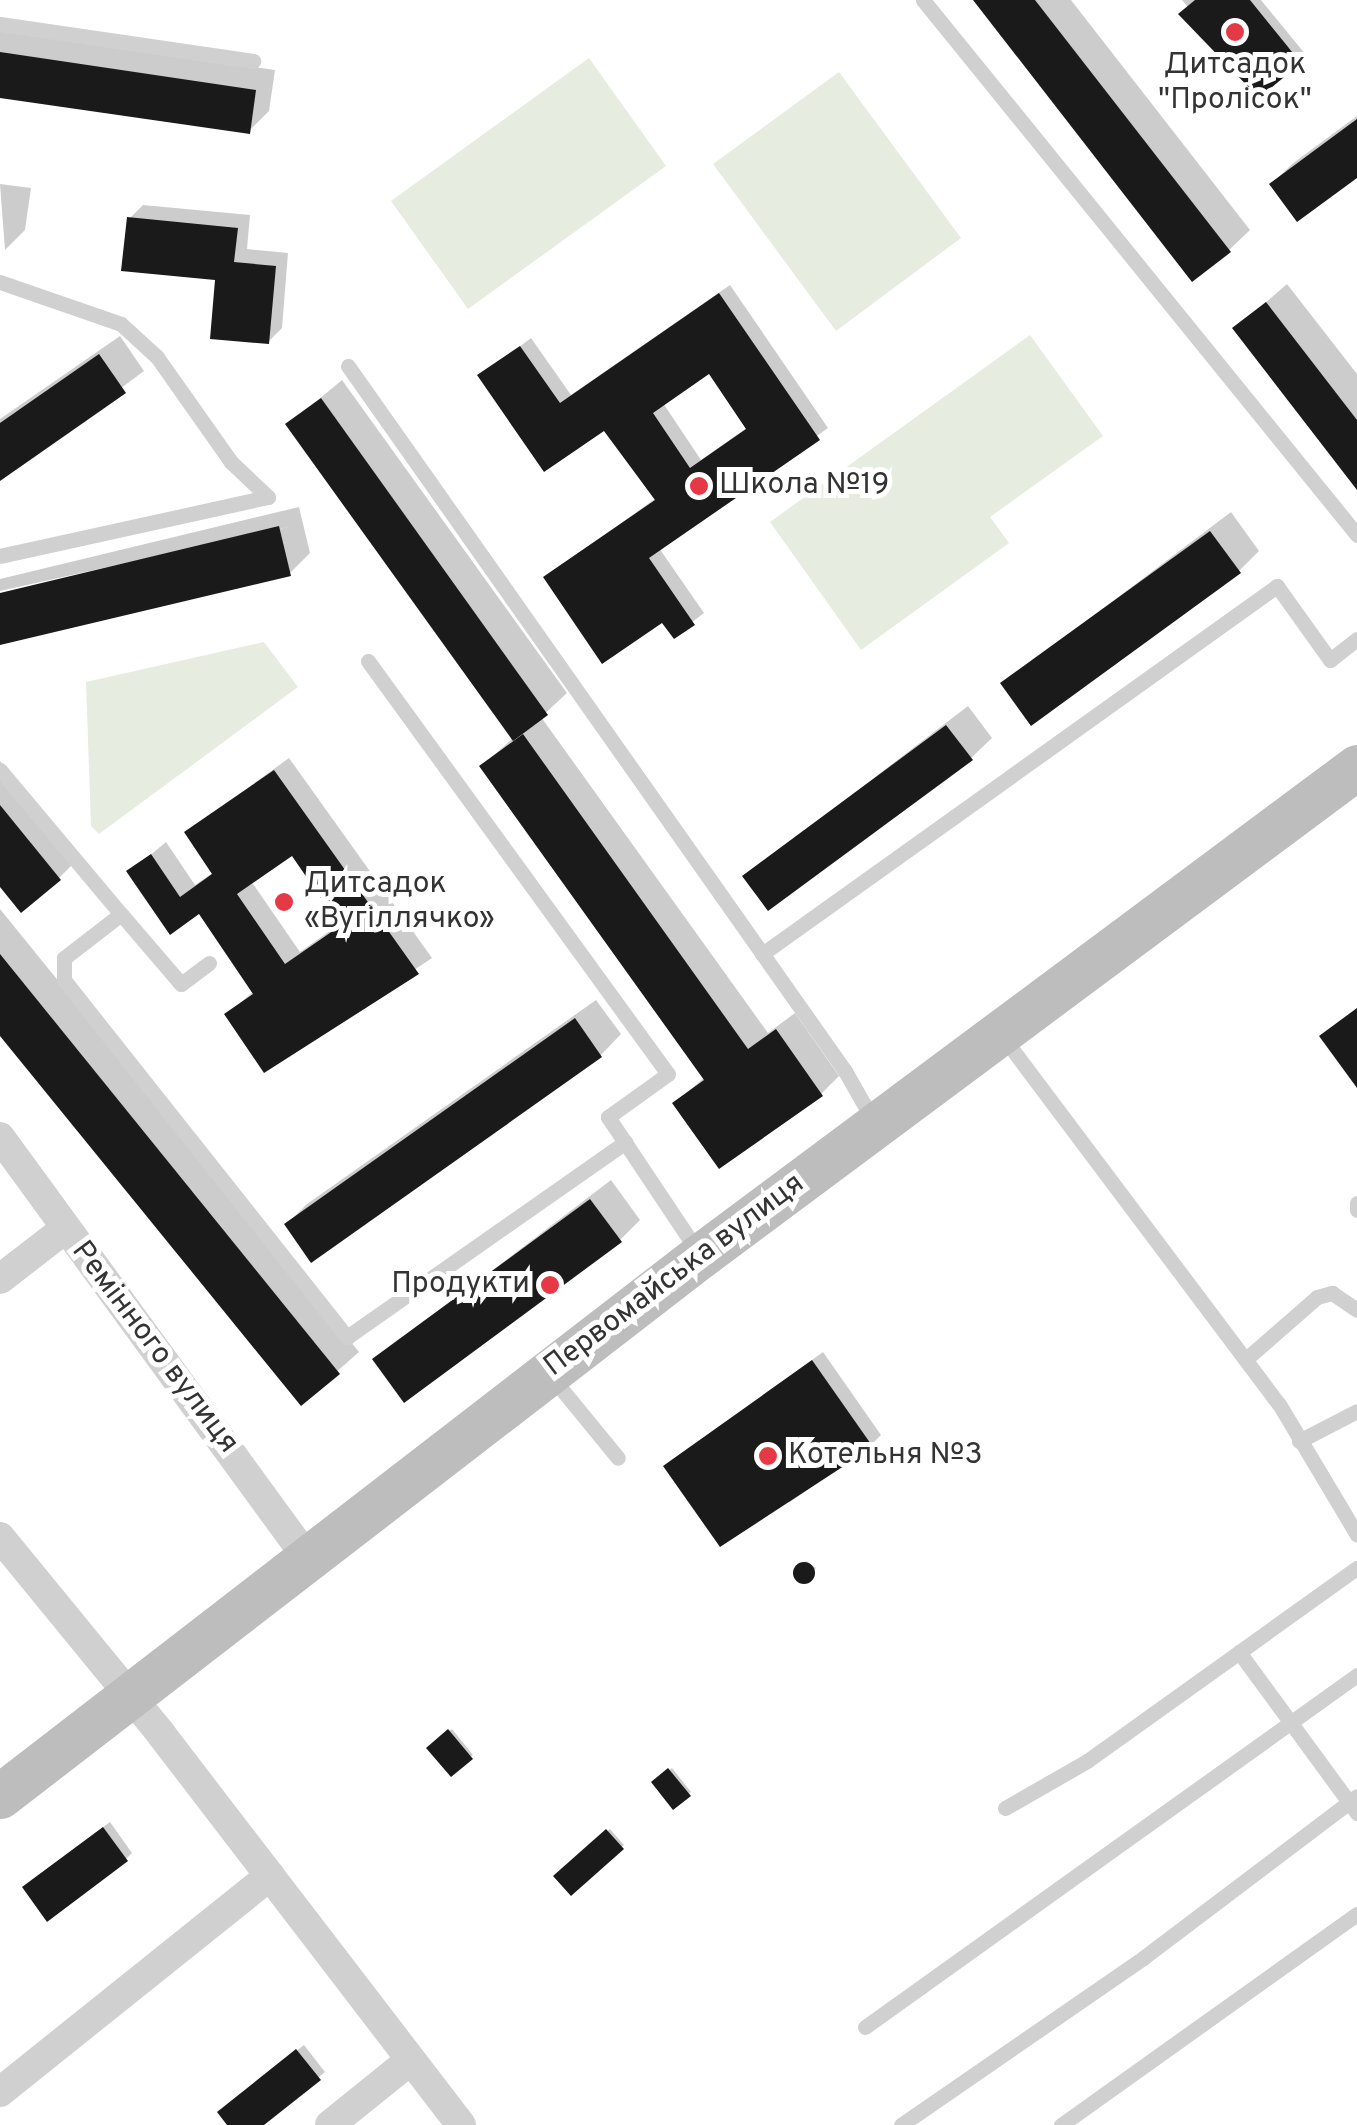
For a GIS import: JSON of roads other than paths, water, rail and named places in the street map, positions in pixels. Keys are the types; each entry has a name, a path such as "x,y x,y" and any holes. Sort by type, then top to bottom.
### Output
{"main road":[{"name":"Первомайська вулиця","path":"0,1796 700,1256 1357,767"}],"street":[{"name":"Ремінного вулиця","path":"0,1137 308,1559"},
{"path":"0,1279 65,1229"},
{"path":"0,1537 129,1696 270,1876 408,2062 461,2125"},
{"path":"0,2092 270,1876"},
{"path":"330,2125 408,2062"}],"lane":[{"path":"923,0 1357,535"},
{"path":"0,24 254,61"},
{"path":"0,282 121,324 157,357 230,462 268,497 0,556"},
{"path":"348,366 762,954 876,1126"},
{"path":"762,954 1277,586 1330,660 1357,639"},
{"path":"368,660 668,1074 608,1117 700,1256"},
{"path":"0,770 180,984 209,963"},
{"path":"121,914 64,958 64,980 347,1338 624,1142"},
{"path":"1001,1034 1246,1359 1357,1535"},
{"path":"1246,1359 1317,1297 1332,1293 1357,1310"},
{"path":"548,1372 618,1458"},
{"path":"1299,1441 1357,1411"},
{"path":"1005,1808 1086,1761 1357,1568"},
{"path":"901,2125 1143,1958 1354,1804 1239,1652"},
{"path":"865,2027 1357,1676"},
{"path":"1061,2125 1357,1914"}],"place":[{"name":"Дитсадок \"Пролісок\"","path":"1235,32"},
{"name":"Школа №19","path":"699,486"},
{"name":"Дитсадок «Вугіллячко»","path":"284,902"},
{"name":"Продукти","path":"550,1285"},
{"name":"Котельня №3","path":"768,1456"}]}
